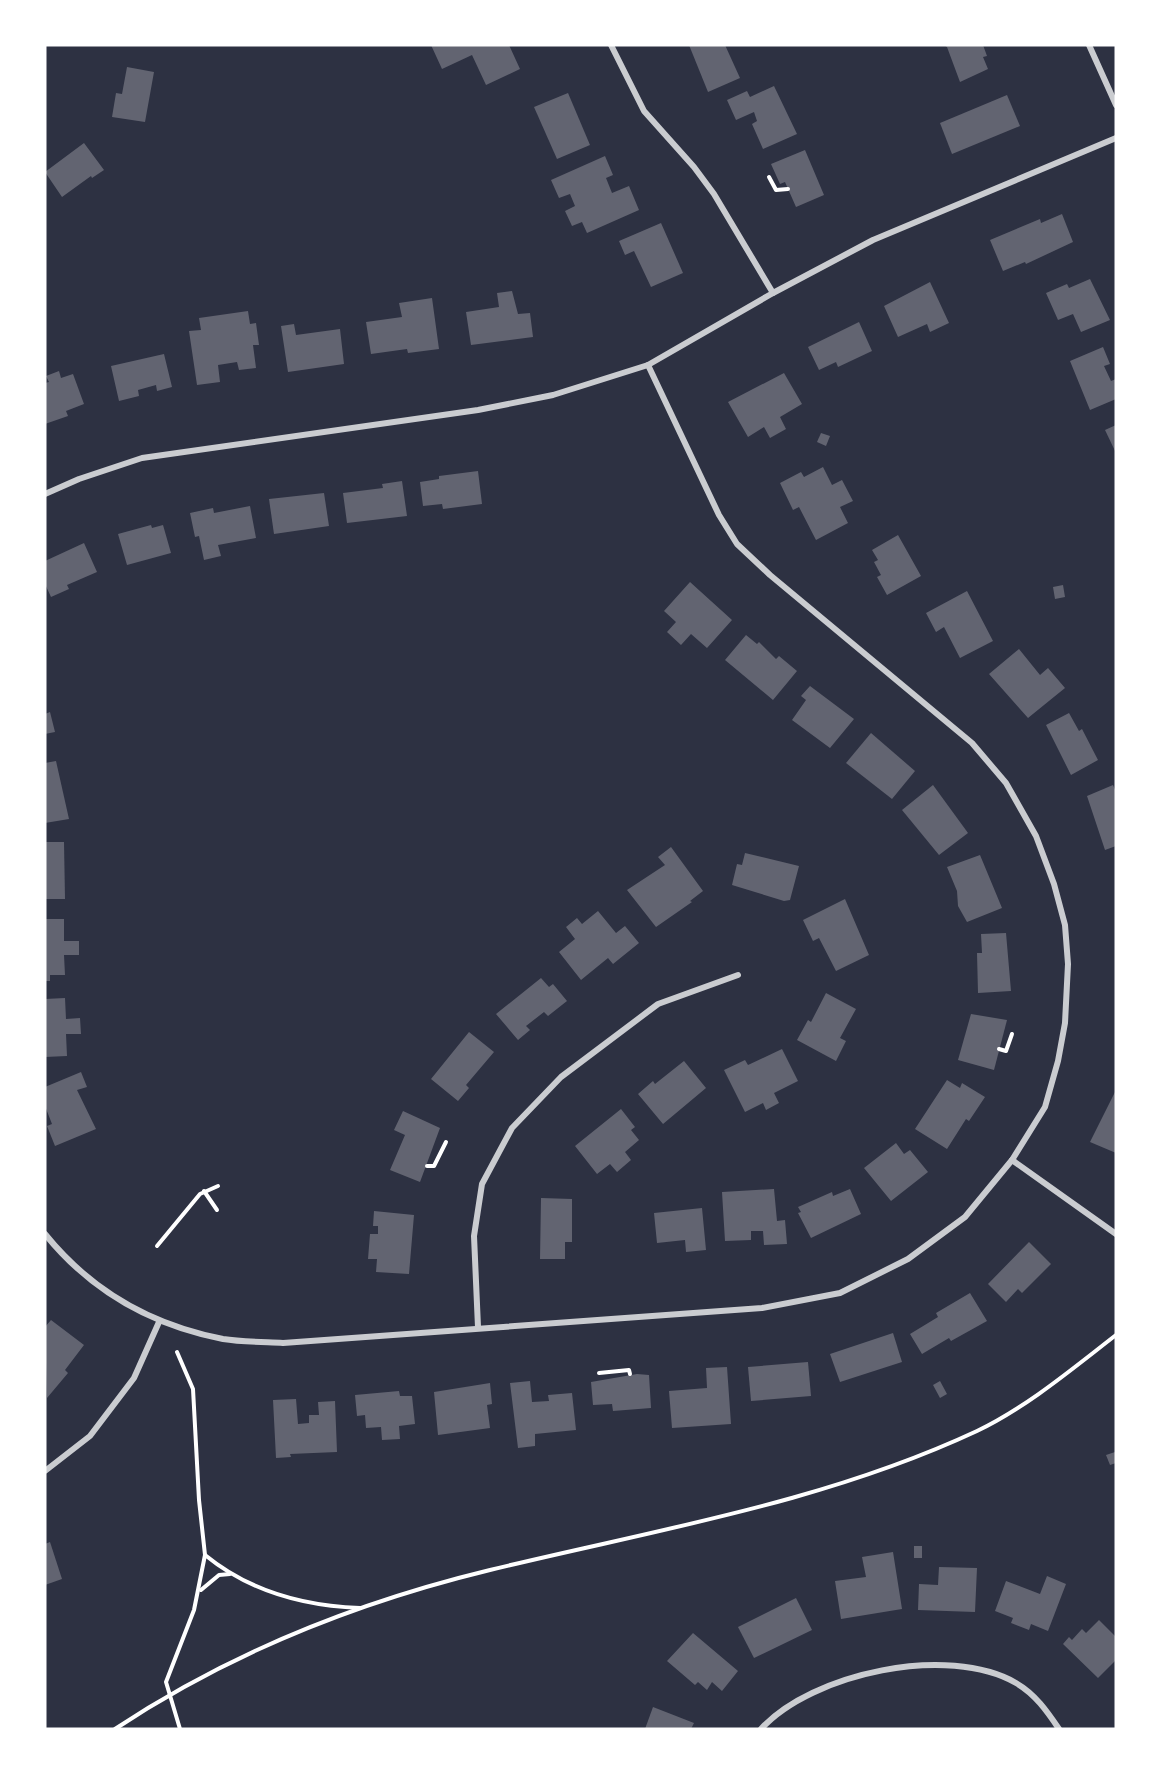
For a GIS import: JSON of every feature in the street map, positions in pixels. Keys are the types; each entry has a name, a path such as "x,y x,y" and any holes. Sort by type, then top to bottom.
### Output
{"street":[{"path":"611,45 644,111 694,167 714,194 773,292"},
{"path":"1089,45 1116,105"},
{"path":"45,494 78,479 142,458 478,410 554,395 648,365 773,292 873,240 1116,138"},
{"path":"45,1234 90,1281 159,1322 225,1339 282,1343 762,1308 840,1293 908,1259 964,1217 1012,1160 1045,1107 1058,1061 1068,994 1065,925 1054,884 1036,836 1006,783 972,743 770,575 737,544 719,515 648,365"},
{"path":"478,1327 474,1236 482,1184 512,1128 561,1077 658,1004 738,975"},
{"path":"1012,1160 1116,1234"},
{"path":"45,1471 90,1436 134,1378 159,1322"},
{"path":"761,1729 772,1716 799,1698 870,1672 930,1665 985,1670 1016,1683 1042,1704 1059,1729"}],"path":[{"path":"769,177 776,190 788,189"},
{"path":"999,1049 1006,1051 1012,1034"},
{"path":"427,1166 434,1166 446,1142"},
{"path":"158,1246 204,1191 218,1186"},
{"path":"204,1191 217,1210"},
{"path":"115,1729 168,1693 306,1629 364,1608 487,1570 779,1502 906,1461 980,1430 1050,1386 1116,1335"},
{"path":"177,1352 193,1389 199,1500 205,1555 198,1594 168,1674 168,1693 180,1729"},
{"path":"599,1373 629,1371 630,1374"},
{"path":"205,1555 230,1574 263,1591 332,1607 364,1608"},
{"path":"198,1594 204,1586 219,1575 230,1574"}],"building":[{"path":"431,45 509,45 520,69 486,85 472,55 442,69"},
{"path":"689,45 725,45 740,78 708,92"},
{"path":"944,45 983,45 987,56 983,57 988,69 960,82 947,47"},
{"path":"127,67 154,72 145,122 112,117 116,93 122,94"},
{"path":"774,86 797,134 763,149 752,124 757,121 754,112 736,120 727,100 747,91 750,97"},
{"path":"568,93 590,145 557,159 534,107"},
{"path":"1007,95 1020,126 952,154 940,123"},
{"path":"84,143 104,170 92,178 91,176 62,197 45,172"},
{"path":"805,150 824,195 796,207 785,182 780,184 771,164"},
{"path":"605,156 613,175 606,178 612,193 629,186 639,210 587,233 582,222 572,226 565,211 575,206 570,194 559,198 551,180"},
{"path":"1062,214 1073,242 1026,264 1025,262 1003,271 990,240 1040,219 1041,223"},
{"path":"661,223 683,273 651,287 634,251 625,255 619,241"},
{"path":"1090,279 1110,320 1081,332 1073,314 1058,320 1046,293 1067,284 1069,288"},
{"path":"930,282 949,323 930,332 927,324 898,337 884,306"},
{"path":"512,291 518,314 530,313 533,337 471,345 466,312 499,307 497,293"},
{"path":"432,298 439,349 408,353 407,349 371,354 366,322 402,317 399,303"},
{"path":"248,311 250,324 256,323 259,345 253,345 256,368 239,370 237,362 218,365 220,382 197,385 189,331 201,330 199,318"},
{"path":"859,322 872,351 838,367 836,362 819,370 808,347"},
{"path":"294,324 296,335 340,329 344,364 288,372 281,326"},
{"path":"1103,347 1110,364 1104,366 1111,381 1116,379 1116,399 1090,410 1070,361"},
{"path":"164,354 172,387 157,391 156,385 138,390 139,396 119,401 111,366"},
{"path":"59,371 61,378 73,374 84,404 66,411 68,416 45,424 45,383 49,382 46,376"},
{"path":"784,373 802,404 780,417 786,429 770,438 764,427 748,437 728,402"},
{"path":"1116,425 1116,453 1105,430"},
{"path":"821,433 830,436 826,446 817,442"},
{"path":"823,467 832,485 842,480 853,501 840,507 848,523 816,540 799,507 793,510 780,483 801,472 804,477"},
{"path":"478,471 482,504 443,509 442,504 423,506 420,482 439,479 439,476"},
{"path":"402,481 407,516 347,523 343,493 383,488 382,484"},
{"path":"324,493 329,526 274,534 269,499"},
{"path":"250,506 256,538 218,545 221,556 204,560 199,536 195,537 190,513 213,508 214,513"},
{"path":"151,525 152,528 163,525 171,553 127,565 118,534"},
{"path":"898,535 921,576 887,595 877,577 881,575 874,562 878,560 872,550"},
{"path":"84,543 97,572 67,585 69,589 51,597 45,584 45,561"},
{"path":"690,582 732,620 707,648 691,634 681,645 667,632 676,622 664,611"},
{"path":"1063,585 1065,597 1055,599 1053,587"},
{"path":"967,591 993,641 960,658 944,627 936,632 926,613"},
{"path":"746,635 757,644 759,642 776,659 779,656 797,671 773,700 725,660"},
{"path":"1019,649 1040,675 1048,668 1065,688 1028,718 989,674"},
{"path":"810,686 854,719 830,748 792,720 806,700 801,696"},
{"path":"50,712 55,732 45,734 45,714"},
{"path":"1069,713 1079,731 1082,729 1098,760 1071,775 1046,725"},
{"path":"871,733 915,771 892,799 846,763"},
{"path":"56,761 69,819 45,823 45,763"},
{"path":"933,785 968,833 939,855 902,810"},
{"path":"1113,785 1116,792 1116,846 1105,850 1087,796"},
{"path":"45,842 64,842 65,899 45,899"},
{"path":"671,847 703,891 690,901 692,902 656,927 627,890 665,865 658,857"},
{"path":"745,853 799,866 790,900 784,901 732,885 737,864 742,865"},
{"path":"980,855 1002,908 967,922 958,906 957,891 947,867"},
{"path":"845,899 869,955 836,971 819,938 813,941 803,920"},
{"path":"598,911 616,933 625,926 639,943 613,964 608,958 581,980 559,952 575,939 566,927 577,918 582,924"},
{"path":"45,919 64,919 64,941 79,941 79,955 64,955 65,975 50,975 50,981 45,981"},
{"path":"1006,933 1011,991 978,993 977,953 982,953 981,934"},
{"path":"541,978 549,987 553,984 567,1001 548,1016 544,1012 526,1026 530,1030 518,1040 496,1014"},
{"path":"826,993 856,1009 840,1038 846,1041 836,1061 797,1040 808,1020 811,1022"},
{"path":"65,998 66,1019 80,1018 81,1034 66,1034 67,1056 45,1057 45,999"},
{"path":"971,1014 1007,1020 994,1070 958,1060"},
{"path":"469,1032 494,1052 466,1085 469,1088 458,1101 431,1079"},
{"path":"782,1049 798,1081 774,1093 779,1103 766,1110 763,1103 745,1112 724,1070 745,1060 748,1065"},
{"path":"684,1061 706,1088 663,1124 638,1094 653,1081 655,1084"},
{"path":"81,1072 87,1087 77,1090 96,1129 55,1146 47,1126 52,1124 45,1106 45,1087"},
{"path":"947,1080 960,1088 962,1083 985,1097 969,1121 966,1119 947,1149 915,1129"},
{"path":"1116,1090 1116,1153 1090,1142"},
{"path":"621,1109 635,1127 631,1130 639,1140 625,1152 631,1160 617,1172 610,1164 597,1174 575,1146"},
{"path":"403,1111 440,1128 420,1182 390,1170 405,1135 394,1130"},
{"path":"896,1143 904,1154 910,1150 928,1172 891,1201 864,1168"},
{"path":"774,1189 777,1221 785,1220 787,1244 764,1245 763,1231 751,1231 751,1240 725,1241 722,1192"},
{"path":"850,1189 861,1214 811,1238 798,1213 801,1212 798,1207 832,1192 833,1196"},
{"path":"541,1198 572,1199 572,1242 565,1242 565,1259 540,1259"},
{"path":"702,1208 706,1250 686,1252 685,1240 657,1243 654,1213"},
{"path":"374,1211 414,1215 409,1274 376,1272 377,1259 368,1259 370,1234 378,1234 378,1226 373,1226"},
{"path":"1029,1242 1051,1264 1022,1293 1018,1289 1006,1302 988,1284"},
{"path":"970,1293 987,1321 951,1341 949,1338 922,1354 910,1334 938,1317 936,1313"},
{"path":"51,1320 84,1345 65,1370 68,1373 47,1398 45,1327"},
{"path":"893,1333 902,1362 840,1382 830,1354"},
{"path":"808,1362 811,1396 751,1401 748,1367"},
{"path":"727,1367 731,1424 672,1428 669,1391 707,1388 706,1368"},
{"path":"637,1374 649,1375 651,1408 613,1411 612,1404 593,1405 591,1382"},
{"path":"530,1381 532,1402 549,1401 548,1395 572,1393 576,1430 535,1434 535,1446 518,1448 510,1383"},
{"path":"940,1381 947,1394 940,1398 933,1385"},
{"path":"490,1383 492,1404 487,1405 490,1428 438,1435 434,1392"},
{"path":"399,1391 400,1396 412,1396 415,1424 399,1426 400,1439 382,1440 381,1427 366,1428 365,1415 357,1416 355,1395"},
{"path":"296,1399 298,1424 309,1423 309,1415 319,1415 318,1402 335,1401 337,1452 290,1454 291,1457 276,1458 273,1400"},
{"path":"1115,1452 1116,1463 1110,1465 1106,1455"},
{"path":"50,1542 62,1579 45,1585 45,1544"},
{"path":"914,1546 922,1546 922,1558 914,1558"},
{"path":"893,1552 902,1609 841,1619 835,1581 866,1577 862,1557"},
{"path":"939,1567 977,1568 975,1612 918,1610 919,1584 938,1585"},
{"path":"1047,1576 1066,1584 1048,1631 1031,1624 1029,1630 1011,1623 1013,1618 995,1611 1006,1581 1040,1594"},
{"path":"796,1598 812,1630 754,1658 738,1627"},
{"path":"1099,1620 1116,1637 1116,1660 1098,1678 1063,1644 1069,1637 1072,1640 1082,1629 1086,1633"},
{"path":"693,1633 738,1671 722,1691 712,1682 707,1690 698,1682 695,1685 667,1661"},
{"path":"653,1707 694,1723 691,1729 645,1729"}]}
